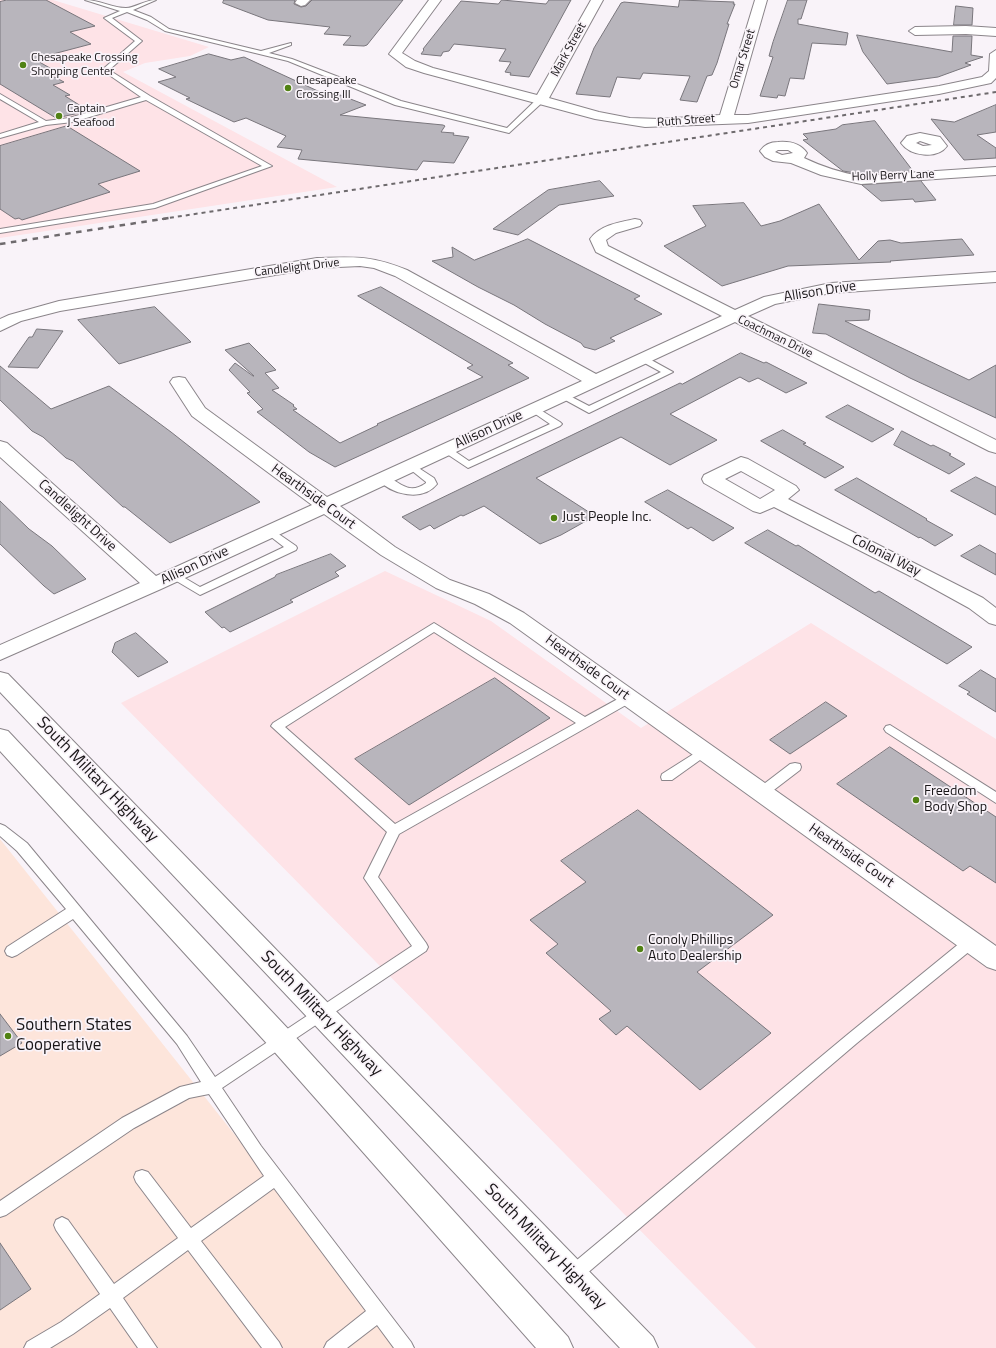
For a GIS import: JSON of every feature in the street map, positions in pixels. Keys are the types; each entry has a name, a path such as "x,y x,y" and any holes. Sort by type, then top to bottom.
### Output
{"street":[{"name":"Ruth Street","path":"435,0 395,54 404,62 433,72 542,100 589,114 629,122 660,124 726,118 748,119 938,90 986,80 996,72 996,54"},
{"name":"Mark Street","path":"542,100 597,0"},
{"name":"Omar Street","path":"726,118 761,0"},
{"path":"915,31 966,30 996,32"},
{"path":"930,150 950,174"},
{"name":"Holly Berry Lane","path":"794,158 804,164 840,176 861,180 996,171"},
{"name":"Coachman Drive","path":"635,223 611,230 598,239 601,249 996,447"},
{"name":"Candlelight Drive","path":"0,326 15,318 59,306 317,263 360,261 378,264 401,273 595,381"},
{"name":"Allison Drive","path":"0,653 174,576 770,300 831,288 996,277"},
{"name":"Hearthside Court","path":"178,382 198,412 388,551 443,584 482,599 517,618 996,960"},
{"name":"Candlelight Drive","path":"0,447 154,585"},
{"name":"Colonial Way","path":"774,499 928,577 976,603 996,618"},
{"name":"South Military Highway","path":"0,679 642,1348"},
{"path":"0,737 281,1040 557,1348"}],"lane":[{"path":"88,0 125,10 157,22 167,30 290,60 398,103 509,131 542,100"},
{"path":"0,231 155,206 268,166 147,98 105,70 139,41 107,18 153,0"},
{"path":"261,53 289,44"},
{"path":"0,96 45,123"},
{"path":"0,136 45,123 70,120 147,98"},
{"path":"563,396 588,410 668,372 644,359"},
{"path":"446,450 468,465 557,424 534,409"},
{"path":"383,479 400,490 409,493 415,493 432,484 430,480 411,466"},
{"path":"174,576 200,592 292,548 270,531"},
{"path":"394,831 277,726 434,627 585,723"},
{"path":"0,1210 128,1123 186,1092 212,1087 281,1040 322,1015 421,947 371,878 394,831 629,698"},
{"path":"890,729 996,798"},
{"path":"667,777 703,752"},
{"path":"761,793 795,767"},
{"path":"0,828 22,847 182,1040 212,1087 276,1177 405,1348"},
{"path":"12,951 74,911"},
{"path":"572,1275 852,1039 971,942"},
{"path":"142,1177 273,1348"},
{"path":"34,1348 67,1328 276,1177"},
{"path":"62,1225 148,1348"},
{"path":"332,1348 378,1312"}],"shaded area":[{"path":"0,0 53,0 209,47 190,56 145,63 123,72 337,187 0,238"},
{"path":"385,571 491,621 641,728 811,623 996,739 996,1348 756,1348 121,703"},
{"path":"0,839 404,1348 0,1348"}],"building":[{"name":"Chesapeake Crossing Shopping Center","path":"7,0 46,0 95,26 70,32 91,44 34,59 57,72 49,74 64,82 53,85 70,95 65,96 89,111 56,118 0,84 0,2"},
{"path":"224,0 295,0 294,4 301,7 306,6 312,0 403,0 367,45 364,46 343,45 351,36 324,34 330,27 268,20 223,3"},
{"path":"502,0 546,4 549,0 571,0 529,77 510,75 511,73 505,72 511,62 499,61 506,49 454,44 449,51 443,52 441,56 421,54 424,50 423,49 461,1 498,4"},
{"path":"680,0 734,2 733,4 735,4 727,24 729,24 717,63 712,75 707,76 697,102 680,100 690,76 643,73 640,79 617,77 610,97 576,94 594,48 621,3 624,2 678,7"},
{"path":"788,0 807,0 801,19 798,19 798,24 848,33 846,45 812,43 804,79 790,78 785,96 778,95 777,98 760,96 773,57 769,56 773,42"},
{"path":"956,6 973,8 972,25 954,25"},
{"path":"857,35 952,52 953,36 972,36 971,55 983,57 965,63 971,65 938,77 887,84 863,52"},
{"path":"209,54 231,60 244,57 320,92 334,97 340,95 366,105 340,115 443,125 445,126 441,132 454,133 453,135 469,137 454,163 423,161 417,170 298,159 302,150 277,147 286,136 246,118 234,122 186,99 190,98 158,82 176,77 159,69"},
{"path":"996,105 996,132 977,135 996,148 996,158 964,160 931,119 954,122"},
{"path":"875,121 913,171 861,174 843,171 803,140 808,139 803,134 836,129 842,125"},
{"path":"67,126 140,171 98,184 110,192 22,220 19,218 15,219 0,209 0,146"},
{"path":"600,181 614,196 559,205 518,235 493,229 548,190"},
{"path":"921,181 936,200 915,202 913,199 881,201 862,185"},
{"path":"744,203 761,226 780,221 819,204 859,260 878,241 890,240 901,243 962,239 974,255 890,261 891,262 788,266 722,286 664,246 706,226 693,206"},
{"path":"528,239 640,296 634,299 662,314 610,338 615,341 595,350 584,347 581,343 545,324 514,305 432,261 453,257 452,247 474,260"},
{"path":"381,287 513,363 508,365 529,378 335,467 309,452 257,412 263,409 247,393 250,392 229,370 235,363 254,376 225,350 249,343 276,370 265,373 279,388 272,390 294,405 293,406 297,409 293,410 340,443 378,425 377,424 483,377 467,368 473,365 358,296"},
{"path":"819,304 870,310 869,320 845,321 969,380 996,365 996,418 910,378 826,334 813,333"},
{"path":"155,307 191,342 119,364 78,320"},
{"path":"37,329 63,331 38,368 8,367 29,337 32,337"},
{"path":"741,353 764,363 766,362 807,383 786,393 758,378 749,382 740,377 670,414 717,440 670,465 621,437 536,478 595,516 561,535 540,544 484,506 463,516 461,515 434,529 430,525 420,530 402,517 680,383 682,384"},
{"path":"0,366 51,409 109,386 171,432 260,502 170,543 125,507 123,507 73,461 66,458 43,437 32,431 0,400"},
{"path":"848,405 894,429 872,442 826,417"},
{"path":"783,430 806,443 803,444 844,467 825,478 761,441"},
{"path":"902,431 931,446 933,445 951,454 949,455 965,464 949,474 894,445"},
{"path":"976,477 996,487 996,515 951,491"},
{"path":"857,478 953,535 935,546 835,490"},
{"path":"668,490 734,528 713,541 691,527 688,529 645,502"},
{"path":"0,501 29,529 52,546 86,579 54,594 44,586 0,544"},
{"path":"768,530 796,546 798,545 875,593 879,591 972,647 947,664 745,543"},
{"path":"980,545 996,554 996,575 961,556"},
{"path":"331,554 346,566 335,572 339,576 290,600 293,602 230,632 224,627 222,628 205,612 275,577 276,575"},
{"path":"136,633 168,662 138,677 112,652 115,643"},
{"path":"981,670 996,679 996,712 967,694 970,692 959,686"},
{"path":"495,678 550,718 409,805 355,759"},
{"path":"826,702 847,716 790,754 770,740"},
{"name":"Freedom Body Shop","path":"890,747 996,817 996,883 970,866 963,871 837,784"},
{"name":"Conoly Phillips Auto Dealership","path":"638,810 773,915 697,972 771,1033 700,1090 627,1026 616,1035 599,1019 611,1011 546,953 558,944 530,920 586,882 561,861"},
{"name":"Southern States Cooperative","path":"0,1014 22,1043 0,1056"},
{"path":"0,1243 31,1289 0,1310"}],"railway":[{"path":"162,219 996,92"},
{"path":"0,244 169,218"}],"place":[{"name":"Chesapeake Crossing Shopping Center","path":"23,65"},
{"name":"Chesapeake Crossing III","path":"288,88"},
{"name":"Captain J Seafood","path":"59,116"},
{"name":"Just People Inc.","path":"554,518"},
{"name":"Freedom Body Shop","path":"916,800"},
{"name":"Conoly Phillips Auto Dealership","path":"640,949"},
{"name":"Southern States Cooperative","path":"8,1036"}]}
